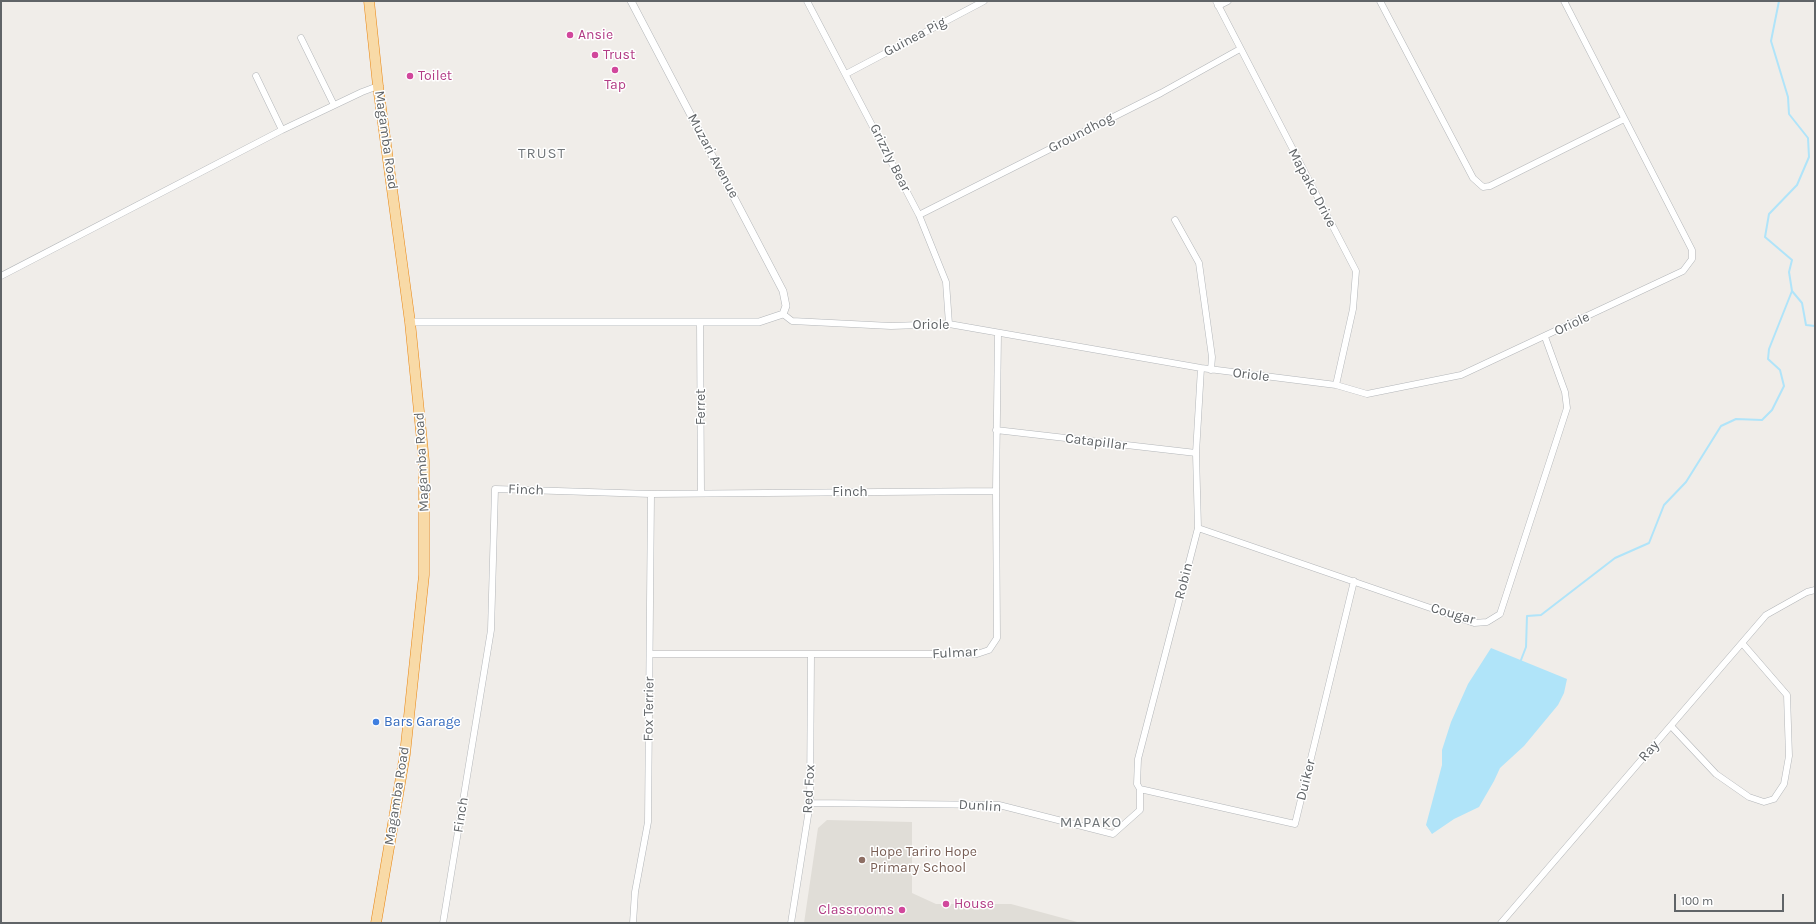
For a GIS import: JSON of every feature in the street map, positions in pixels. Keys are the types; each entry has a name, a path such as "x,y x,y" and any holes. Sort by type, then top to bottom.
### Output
{"highway":[{"name":"Magamba Road","path":"369,1 378,86 410,322 424,461 424,575 405,754 376,923"}],"street":[{"name":"Muzari Avenue","path":"631,1 783,291 786,306 783,314"},
{"name":"Grizzly Bear","path":"807,1 920,215 946,282 949,324"},
{"name":"Guinea Pig","path":"846,74 984,1"},
{"path":"1217,4 1228,1"},
{"path":"1380,1 1473,178 1483,187 1490,186 1624,119 1564,1"},
{"name":"Mapako Drive","path":"1217,4 1356,271 1353,309 1336,385"},
{"path":"301,38 334,106"},
{"name":"Groundhog","path":"920,215 1161,93 1240,49"},
{"path":"256,76 282,130"},
{"path":"1,276 282,130 378,86"},
{"name":"Oriole","path":"783,314 792,321 891,326 949,324 1211,370 1336,385 1367,394 1461,375 1545,337 1683,271 1692,259 1692,250 1624,119"},
{"path":"1175,220 1199,262 1212,357 1211,370"},
{"path":"410,322 759,322 783,314"},
{"name":"Ferret","path":"700,322 701,493"},
{"name":"Fulmar","path":"650,654 977,654 989,650 997,638 996,430 998,333"},
{"name":"Cougar","path":"1198,528 1474,623 1487,622 1500,614 1567,408 1565,392 1545,337"},
{"name":"Robin","path":"1140,789 1137,784 1138,759 1198,528 1196,454 1201,368"},
{"name":"Catapillar","path":"996,430 1196,454"},
{"name":"Finch","path":"443,923 491,630 495,489 651,494 996,491"},
{"name":"Fox Terrier","path":"632,923 635,892 648,822 651,494"},
{"name":"Duiker","path":"1140,789 1295,824 1354,581"},
{"name":"Ray","path":"1501,923 1766,615 1807,592 1815,590"},
{"path":"1671,726 1716,774 1749,797 1764,802 1774,799 1784,784 1789,756 1787,695 1742,643"},
{"name":"Red Fox","path":"791,923 810,803 811,654"},
{"name":"Dunlin","path":"810,803 999,805 1113,834 1140,810 1140,789"}],"shaded area":[{"name":"Hope Tariro Hope Primary School","path":"827,820 912,822 912,893 936,904 1011,904 1081,923 804,923 818,828"}],"water":[{"path":"1491,648 1567,679 1564,693 1558,705 1524,746 1500,768 1479,807 1454,819 1432,834 1426,825 1442,765 1442,750 1451,722 1468,684"}],"waterway":[{"path":"1779,1 1771,41 1788,97 1789,114 1808,138 1809,157 1797,185 1769,214 1765,237 1792,260 1789,272 1792,291 1802,303 1806,325 1815,326"},
{"path":"1521,660 1526,647 1527,616 1541,615 1615,558 1649,543 1664,505 1686,482 1721,426 1736,419 1762,420 1772,410 1784,386 1780,370 1768,359 1769,349 1792,291"}],"place":[{"name":"Ansie","path":"570,35"},
{"name":"Trust","path":"595,55"},
{"name":"Tap","path":"615,70"},
{"name":"Toilet","path":"410,76"},
{"name":"Bars Garage","path":"376,722"},
{"name":"Hope Tariro Hope Primary School","path":"862,860"},
{"name":"House","path":"946,904"},
{"name":"Classrooms","path":"902,910"}],"district":[{"name":"TRUST","path":"542,154"},
{"name":"MAPAKO","path":"1091,823"}]}
